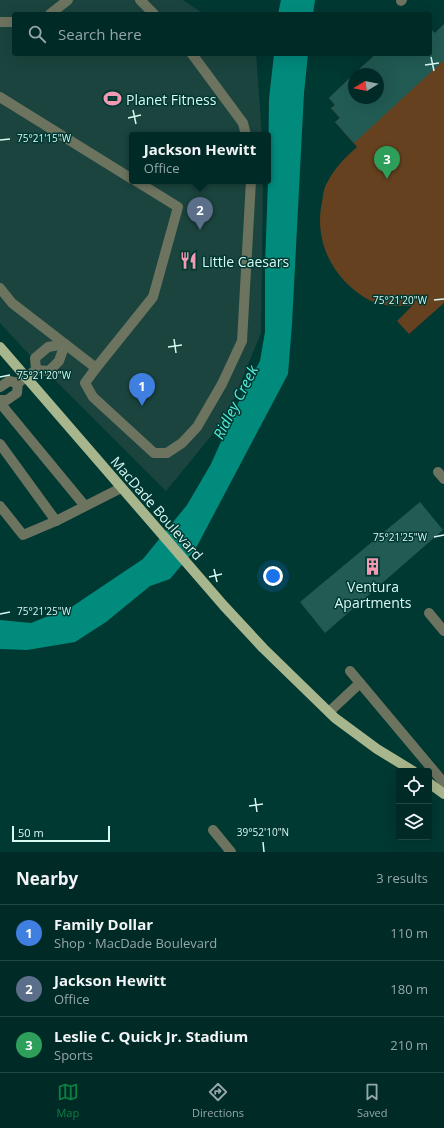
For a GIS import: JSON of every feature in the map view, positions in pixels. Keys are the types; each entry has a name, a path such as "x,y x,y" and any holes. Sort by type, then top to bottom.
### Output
{"main road":[{"name":"MacDade Boulevard","path":"0,347 22,380 121,488 209,589 263,648 329,712 377,749 408,768"},
{"path":"432,785 444,794"}],"street":[{"path":"53,12 68,0"},
{"path":"140,0 152,12"},
{"path":"0,22 12,22"},
{"path":"193,56 243,123 245,132"},
{"path":"0,97 129,176"},
{"path":"141,184 178,207 153,297 85,383 93,397 154,453 167,453 182,443 197,427 222,384 242,341 251,184"},
{"path":"0,288 12,303 96,368"},
{"path":"0,387 9,381 22,380 36,370 49,371 59,361 65,344"},
{"path":"36,370 35,358 48,347 65,344"},
{"path":"0,400 7,400 17,392 22,380"},
{"path":"0,403 85,506"},
{"path":"1,450 56,521"},
{"path":"0,506 23,535 56,521 121,488"},
{"path":"429,613 444,631"},
{"path":"350,671 444,782"},
{"path":"329,712 360,683"},
{"path":"213,830 231,852"}],"shaded area":[{"path":"0,0 183,0 201,12 12,12 12,56 256,56 262,132 129,132 129,184 263,184 261,333 226,418 166,491 23,348 0,323"},
{"path":"281,0 315,0 313,12 278,12"},
{"path":"444,24 444,303 409,334 397,321 412,306 380,304 358,293 336,271 325,250 320,226 323,193 331,176 339,165 357,147 335,122 340,118 331,108 335,105 329,98 348,80 348,104 384,104 384,68 361,68 374,56 432,56 432,46 435,33"},
{"path":"274,56 308,56 304,93 288,374 196,548 170,579 150,586 106,622 75,642 27,650 0,649 0,620 31,623 73,606 143,559 187,505 211,464 244,390 260,361 265,332 265,265 268,184 271,184 271,132 269,132 269,99"}],"building":[{"path":"444,24 444,60 354,143 335,122 340,118 331,108 335,105 329,98 348,80 348,104 384,104 384,68 361,68 374,56 432,56 432,30 435,33"},
{"name":"Ventura Apartments","path":"420,502 443,530 325,633 300,602"}],"place":[{"name":"Planet Fitness","path":"113,99"},
{"name":"Leslie C. Quick Jr. Stadium","path":"387,179"},
{"name":"Jackson Hewitt","path":"200,230"},
{"name":"Little Caesars","path":"189,261"},
{"name":"Family Dollar","path":"142,406"},
{"name":"Ventura Apartments","path":"373,566"}],"water label":[{"name":"Ridley Creek","path":"235,402"}]}
